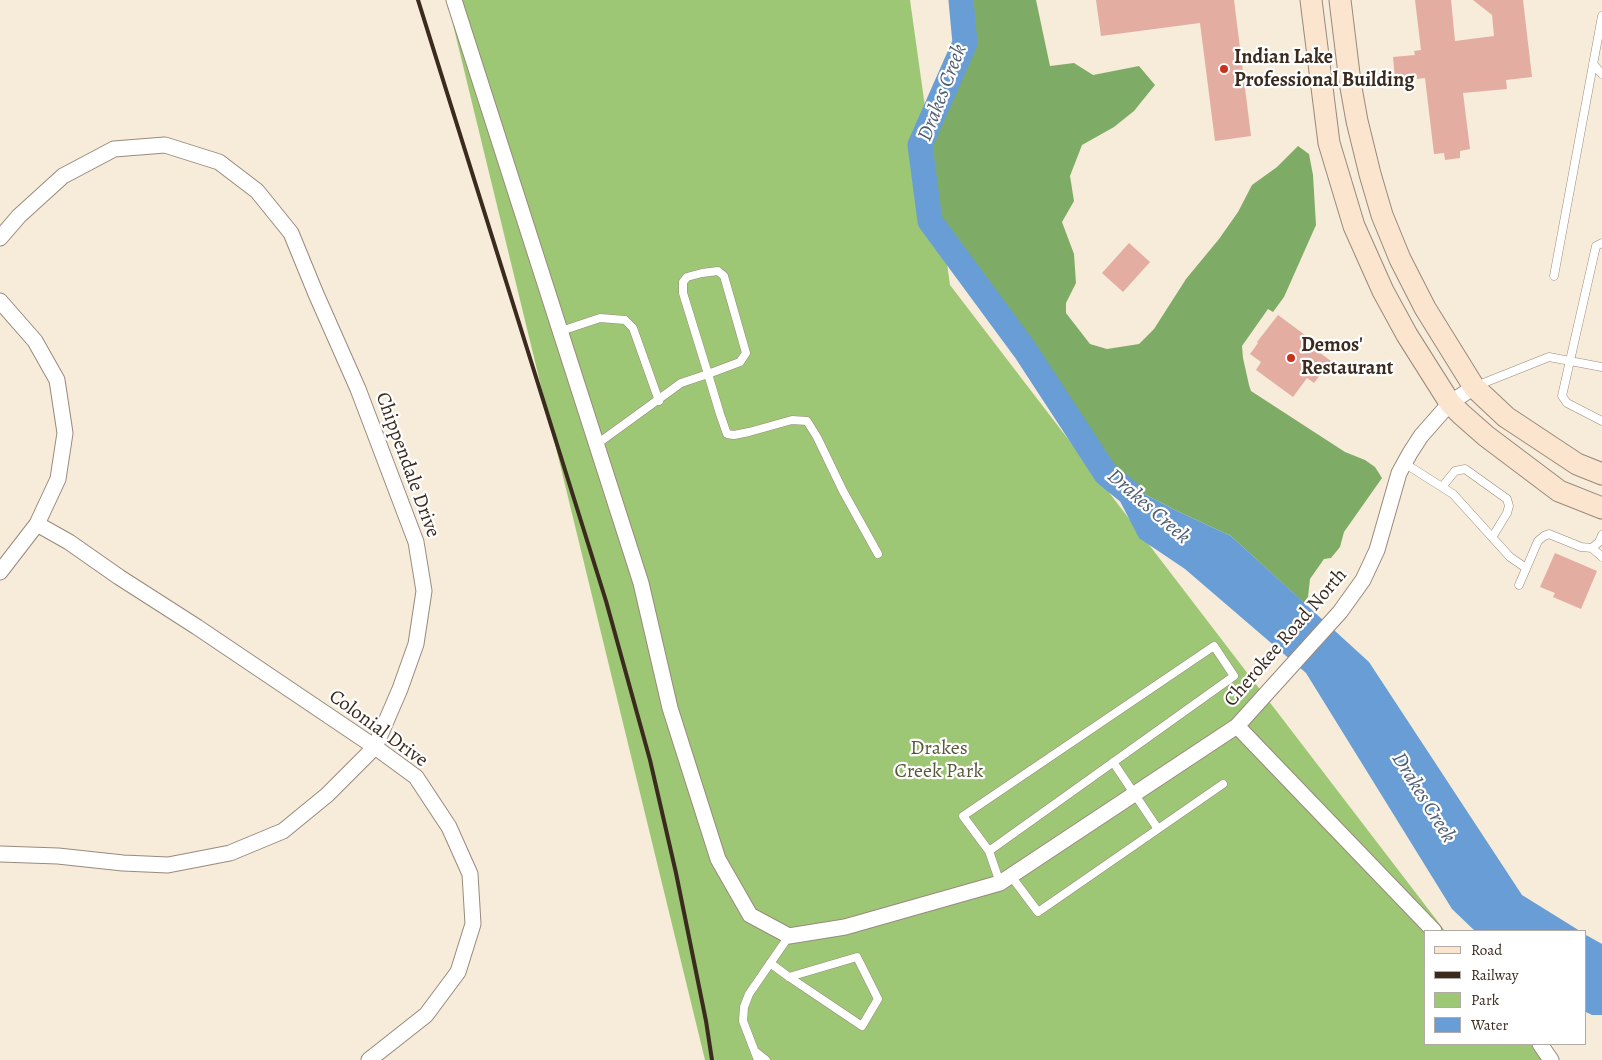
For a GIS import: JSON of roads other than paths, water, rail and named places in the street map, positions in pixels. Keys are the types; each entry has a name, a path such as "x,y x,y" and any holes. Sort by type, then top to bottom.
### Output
{"main road":[{"path":"1311,0 1329,143 1354,226 1407,335 1450,403 1461,414 1486,436 1559,491 1602,508"},
{"path":"1340,0 1350,82 1370,174 1382,215 1400,258 1425,308 1474,387 1506,417 1577,464 1602,474"}],"street":[{"path":"454,0 641,583 670,708 718,859 750,915 789,936 845,927 1005,880 1237,726"},
{"name":"Chippendale Drive","path":"0,238 18,216 63,176 114,149 165,145 218,162 257,191 291,233 358,389 416,542 424,591 416,644 400,688 374,747 327,795 283,831 230,852 168,865 123,863 58,856 0,854"},
{"path":"0,301 34,341 58,380 65,433 58,479 37,524 0,572"},
{"name":"Cherokee Road North","path":"1433,930 1237,726 1340,612 1363,580 1377,550 1399,473 1404,463 1421,436 1450,403 1474,387"},
{"name":"Colonial Drive","path":"37,524 69,542 119,578 205,633 416,777 449,827 470,874 474,924 458,972 426,1015 368,1060"},
{"path":"1541,1045 1551,1060"}],"lane":[{"path":"1554,276 1602,16"},
{"path":"1593,64 1602,74"},
{"path":"1602,243 1596,246 1562,396 1567,403 1602,421"},
{"path":"597,444 659,401 681,383 708,374 740,362 746,353 724,276 718,271 687,277 683,282 683,293 708,374 727,434 734,435 749,432 792,420 807,421 817,437 842,491 878,554"},
{"path":"560,331 600,318 625,320 633,328 659,401"},
{"path":"1474,387 1549,357 1602,367"},
{"path":"1404,463 1453,494 1510,557 1526,568"},
{"path":"1442,487 1455,471 1465,469 1507,499 1509,506 1507,513 1493,536"},
{"path":"1519,585 1538,541 1549,534 1581,547 1592,548 1602,558"},
{"path":"1592,548 1599,542 1602,536"},
{"path":"989,851 1234,676 1214,646 964,816 989,851 1005,880 1038,912 1223,784"},
{"path":"1113,762 1158,829"},
{"path":"766,1060 757,1056 743,1021 744,1008 749,994 789,936"},
{"path":"770,963 862,1026 878,999 858,957 789,976"}],"water":[{"path":"1106,474 1175,510 1231,536 1369,662 1522,895 1578,930 1474,930 1452,909 1306,673 1185,569 1139,538"},
{"path":"1587,936 1602,944 1602,1015 1592,1015 1587,1012"}],"waterway":[{"name":"Drakes Creek","path":"961,0 965,43 920,145 930,221 1025,350 1106,474 1132,495"}],"railway":[{"path":"418,0 606,601 650,760 676,873 712,1060"}],"place":[{"name":"Indian Lake Professional Building","path":"1224,69"},
{"name":"Demos' Restaurant","path":"1291,358"}],"park label":[{"name":"Drakes Creek Park","path":"939,760"}]}
